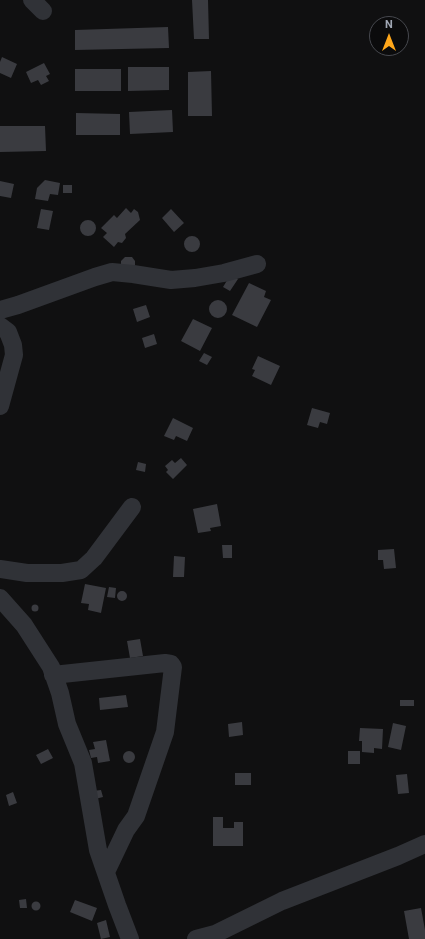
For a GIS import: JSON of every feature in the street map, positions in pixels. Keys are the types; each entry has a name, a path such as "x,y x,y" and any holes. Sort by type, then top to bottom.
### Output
{"street":[{"path":"0,310 112,272 171,280 224,273 257,264"},
{"path":"0,326 8,332 13,345 14,354 0,406"},
{"path":"0,569 27,573 62,573 81,570 94,558 132,507"},
{"path":"0,598 24,625 51,667 60,692 66,724 83,763 98,850 130,939"},
{"path":"53,675 165,663 172,664 173,667 165,732 136,816 126,830 106,872"},
{"path":"196,939 215,934 282,901 425,844"}],"building":[{"path":"192,0 208,0 209,39 194,39"},
{"path":"168,27 169,48 75,50 75,30"},
{"path":"2,57 17,64 11,78 0,73 0,62"},
{"path":"44,63 50,74 46,76 49,81 41,85 38,80 31,83 26,72"},
{"path":"128,67 169,67 169,90 128,91"},
{"path":"75,69 121,69 121,91 75,91"},
{"path":"211,71 212,116 188,116 188,72"},
{"path":"172,110 173,132 130,134 129,112"},
{"path":"76,113 120,114 120,135 76,135"},
{"path":"0,126 45,126 46,151 0,152"},
{"path":"45,180 60,183 58,195 50,194 48,201 35,199 37,188"},
{"path":"0,181 14,184 11,198 0,196"},
{"path":"63,185 72,185 72,193 63,193"},
{"path":"126,208 131,213 134,209 138,212 140,220 125,234 126,238 122,243 118,242 114,247 103,237 107,233 101,228 114,215 117,218"},
{"path":"41,209 53,211 49,230 37,228"},
{"path":"171,209 184,223 174,232 162,218"},
{"path":"85,220 91,220 96,225 94,234 91,236 85,236 80,231 80,225"},
{"path":"192,236 199,241 200,244 195,251 192,252 185,247 184,244 189,237"},
{"path":"125,257 132,257 135,261 135,266 121,265 121,261"},
{"path":"231,274 238,279 230,291 223,287"},
{"path":"249,283 266,291 264,297 271,300 257,327 232,315"},
{"path":"218,300 224,303 227,309 224,315 218,318 212,315 209,309 212,303"},
{"path":"146,305 150,317 137,322 133,309"},
{"path":"193,319 212,328 200,351 181,341"},
{"path":"154,334 157,344 145,348 142,338"},
{"path":"204,353 212,357 207,365 199,361"},
{"path":"258,356 280,366 271,385 252,376 255,370 252,369"},
{"path":"312,408 330,413 327,424 320,422 318,428 307,425"},
{"path":"173,418 193,428 187,441 176,436 174,440 164,436"},
{"path":"181,458 187,465 173,479 166,472 168,470 165,466 172,460 175,463"},
{"path":"138,462 146,464 145,472 136,470"},
{"path":"217,504 221,526 210,528 211,531 198,533 193,509"},
{"path":"222,545 232,545 232,558 223,558"},
{"path":"394,549 396,568 384,569 383,560 378,560 378,550"},
{"path":"174,556 185,557 184,577 173,577"},
{"path":"85,584 106,588 101,613 88,610 89,604 81,603"},
{"path":"109,587 116,588 115,598 107,597"},
{"path":"120,591 124,591 126,592 126,600 120,601 117,598 117,594"},
{"path":"35,605 38,608 35,611 32,608"},
{"path":"140,639 143,656 130,658 127,641"},
{"path":"126,695 128,707 100,710 99,698"},
{"path":"400,700 414,700 414,706 400,706"},
{"path":"242,722 243,735 229,737 228,724"},
{"path":"393,723 406,726 401,750 388,747"},
{"path":"360,728 383,729 382,749 374,748 374,753 362,752 362,741 359,741"},
{"path":"106,740 110,761 98,763 97,757 91,758 89,750 95,749 93,742"},
{"path":"48,749 53,758 41,764 36,755"},
{"path":"129,751 133,753 135,757 133,761 129,763 125,761 123,757 125,753"},
{"path":"348,751 360,751 360,764 348,764"},
{"path":"235,773 251,773 251,785 235,785"},
{"path":"407,774 409,793 398,794 396,775"},
{"path":"101,790 103,797 95,799 93,791"},
{"path":"13,792 17,803 9,806 6,795"},
{"path":"213,817 223,817 223,828 234,828 234,822 243,822 243,846 213,846"},
{"path":"26,899 27,908 20,908 19,900"},
{"path":"75,900 97,908 92,921 70,912"},
{"path":"36,901 41,906 36,911 31,906"},
{"path":"421,908 425,939 409,939 404,911"},
{"path":"106,920 110,937 101,939 97,923"}]}
